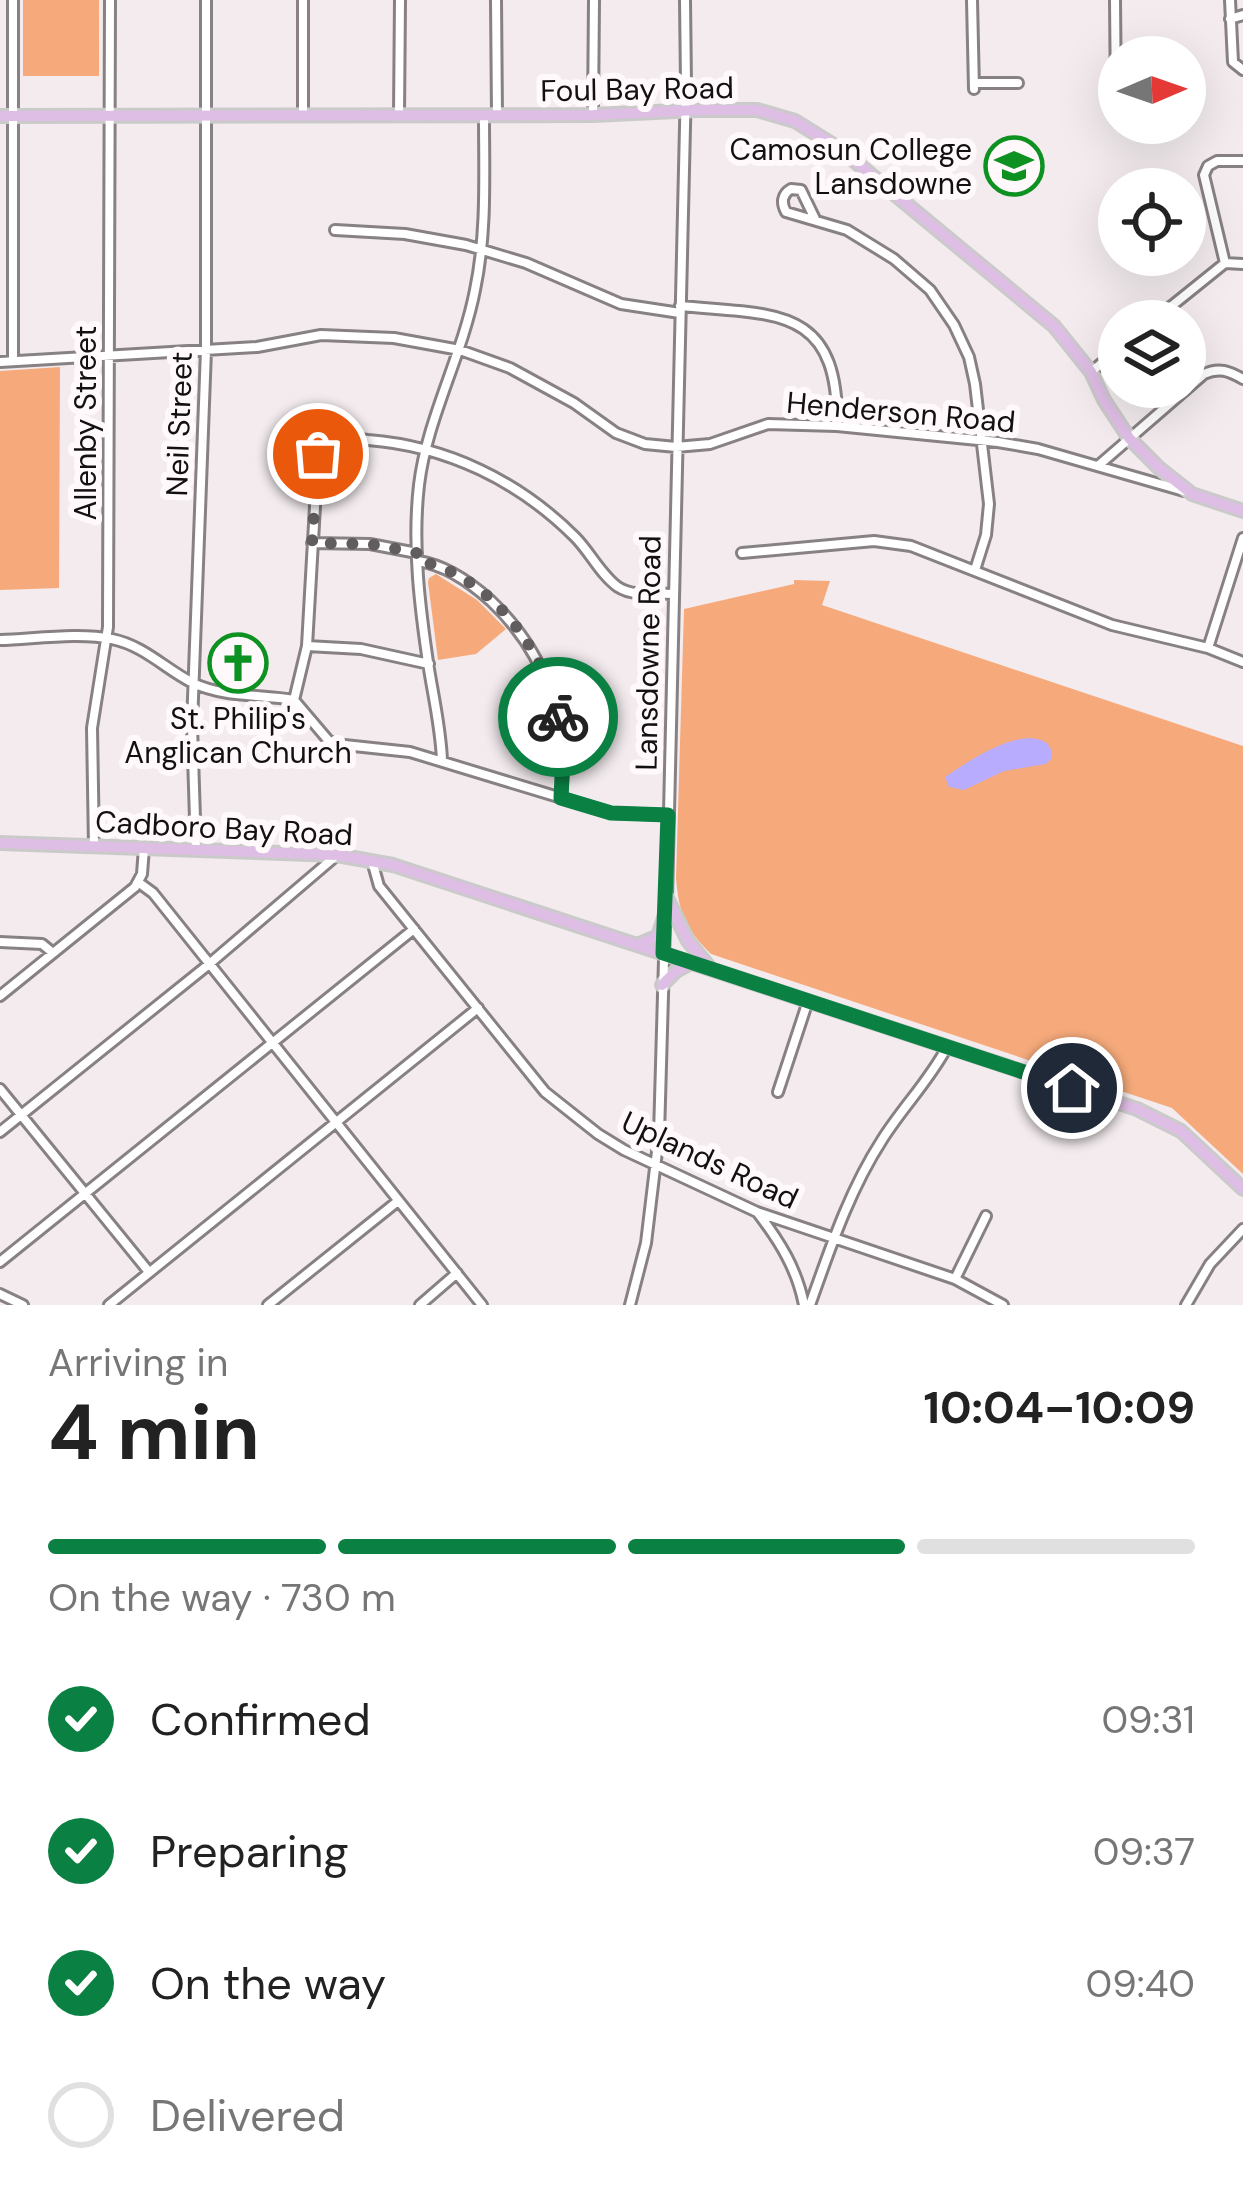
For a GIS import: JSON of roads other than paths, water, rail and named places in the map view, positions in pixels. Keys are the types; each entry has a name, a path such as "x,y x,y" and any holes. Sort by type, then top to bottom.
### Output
{"main road":[{"name":"Foul Bay Road","path":"6,116 490,116 757,110 796,121 1054,326 1091,372 1129,438 1192,494"},
{"name":"Henderson Road","path":"1192,494 1243,511"},
{"name":"Cadboro Bay Road","path":"0,843 372,860 1153,1116 1181,1131 1243,1189"},
{"path":"667,898 688,941 712,970"},
{"path":"638,945 658,936 665,915"},
{"path":"662,985 691,963"}],"street":[{"path":"13,0 6,116 13,362"},
{"name":"Allenby Street","path":"94,846 92,728 107,638 110,0"},
{"name":"Neil Street","path":"196,850 193,683 206,350 206,0"},
{"path":"303,0 303,116"},
{"path":"399,115 400,0"},
{"path":"442,760 417,557 419,487 425,449 460,350 482,250 496,0"},
{"path":"593,115 594,0"},
{"name":"Lansdowne Road","path":"630,1305 646,1243 656,1164 667,898 685,0"},
{"path":"972,0 974,86 1018,83"},
{"path":"1114,0 1115,36"},
{"path":"1230,0 1233,62 1243,70"},
{"path":"1230,19 1243,15"},
{"path":"1225,263 1204,175 1217,161 1243,160"},
{"path":"815,219 801,190 785,194 786,212 847,230 930,290 948,313 969,357 989,519 976,570"},
{"path":"334,230 405,234 482,250 555,274 621,304 765,313 794,322 823,349 832,365 837,426"},
{"path":"1179,300 1225,263 1243,264"},
{"name":"Henderson Road","path":"0,362 256,347 321,335 394,338 460,350 531,378 645,444 710,444 768,424 837,426 1038,449 1192,494"},
{"path":"1091,372 1098,366"},
{"path":"1099,465 1204,374 1228,370 1243,379"},
{"path":"294,700 307,646 318,454 328,442 344,438 401,443 482,470 518,490 575,538 620,588 673,594"},
{"path":"1208,649 1243,538"},
{"path":"742,553 894,542 929,551 1112,625 1243,662"},
{"path":"312,543 370,544 417,557 483,594 520,632 549,683 563,756 561,798"},
{"path":"0,640 107,638 157,657 193,683 231,694 294,700 335,744 396,749 442,760 611,813 668,815"},
{"path":"307,646 362,649 429,664"},
{"path":"0,996 139,882 144,848"},
{"path":"0,1132 338,855"},
{"name":"Uplands Road","path":"372,860 379,886 544,1092 598,1134 757,1212 956,1279 1003,1305"},
{"path":"139,882 153,893 482,1305"},
{"path":"0,1262 414,929"},
{"path":"0,942 42,944 53,953"},
{"path":"778,1092 808,1000"},
{"path":"109,1305 478,1008"},
{"path":"807,1305 857,1184 947,1047"},
{"path":"0,1089 149,1273"},
{"path":"268,1305 398,1201"},
{"path":"757,1212 788,1255 807,1305"},
{"path":"956,1279 986,1216"},
{"path":"1186,1305 1213,1259 1243,1229"},
{"path":"420,1305 457,1273"},
{"path":"0,1294 23,1305"}],"place":[{"name":"Camosun College Lansdowne","path":"1014,166"},
{"name":"St. Philip's Anglican Church","path":"238,663"}]}
